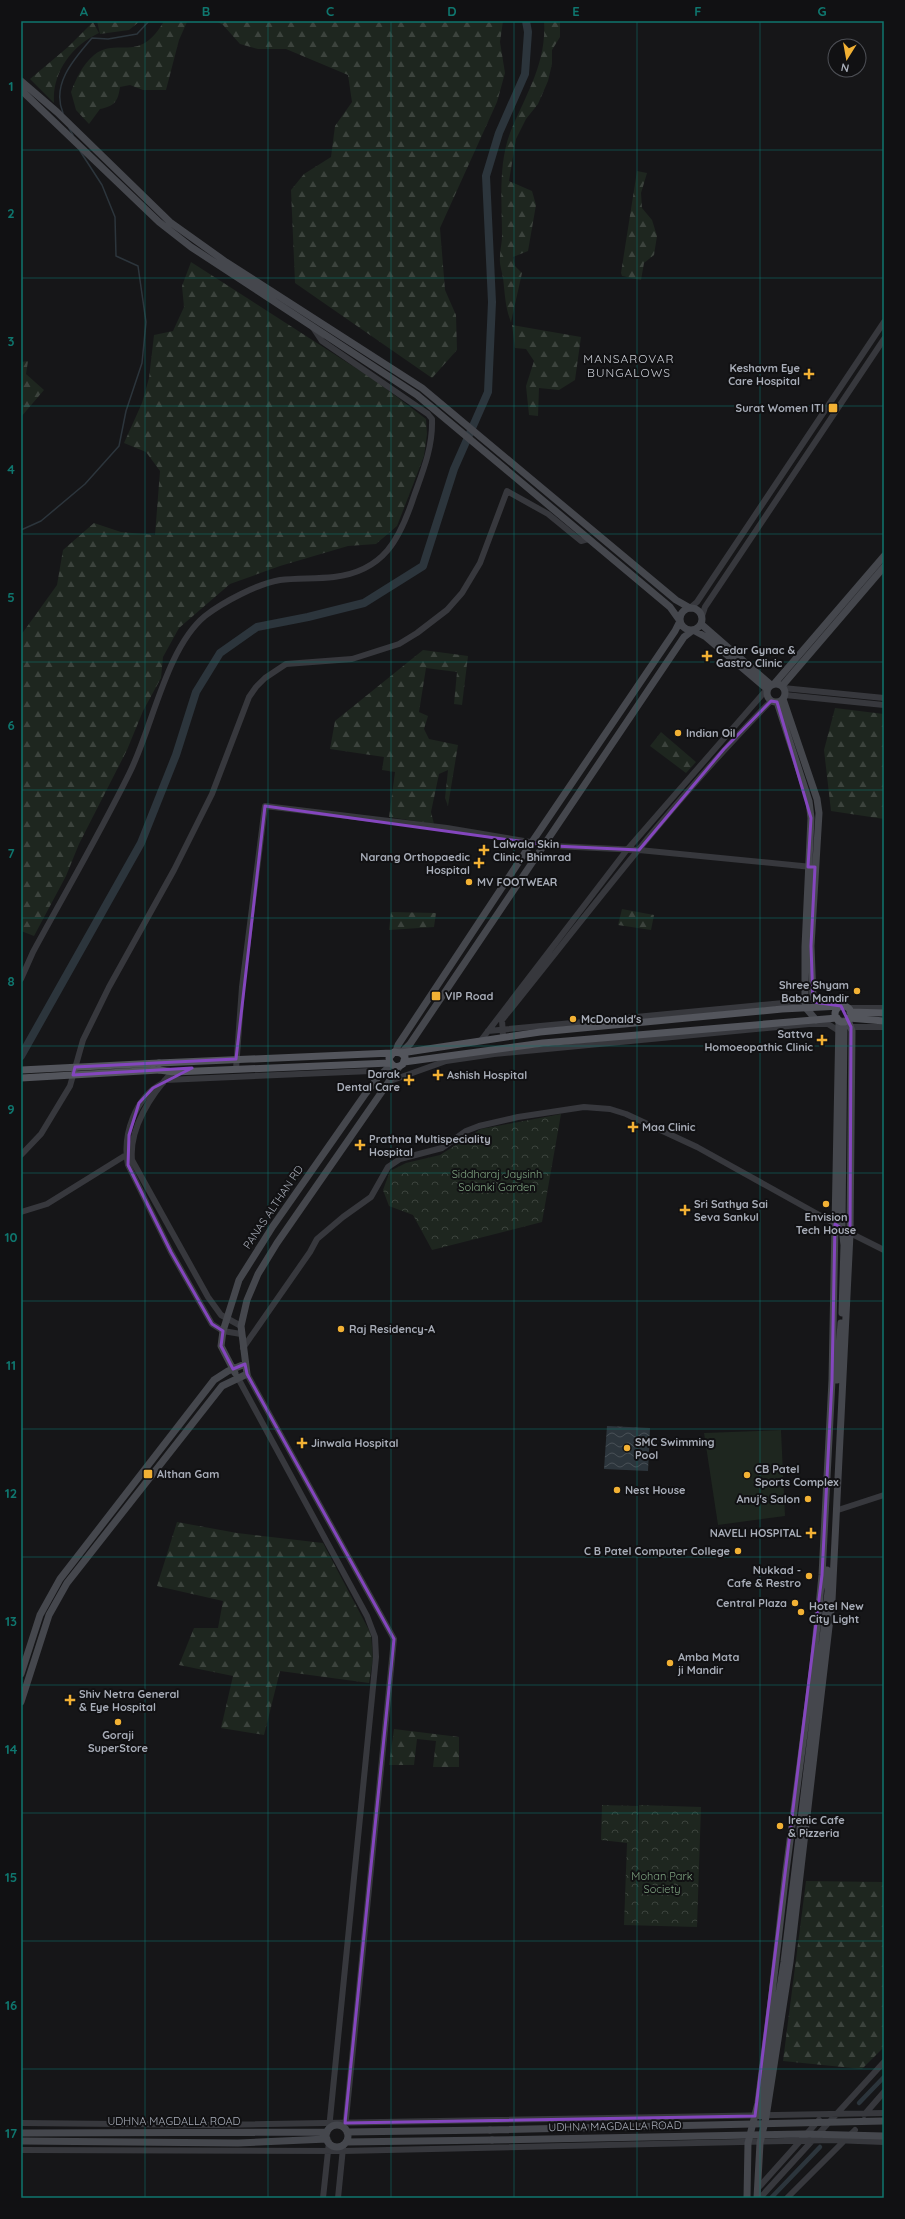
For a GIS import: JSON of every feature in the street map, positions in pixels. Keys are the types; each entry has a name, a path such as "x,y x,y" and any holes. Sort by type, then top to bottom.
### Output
{"main road":[{"path":"21,81 57,112 170,222 417,395 670,607 686,629 693,630 706,637 777,692"},
{"path":"21,90 159,222 191,247 311,325 327,332 422,388 676,600 690,608 697,610 702,620 777,692 817,799 819,813 812,867 805,947 806,1005 816,1020"},
{"path":"777,692 884,556"},
{"path":"777,692 884,567"},
{"path":"397,1052 398,1045 532,842 671,637 682,614 690,608"},
{"path":"396,1064 389,1058 410,1044 684,637 702,620"},
{"path":"747,2198 748,2143 761,2116 790,1962 826,1667 838,1510 850,1234 851,1027 844,1014 833,1004 817,1002 813,998 811,946 812,867"},
{"path":"21,1078 159,1066 173,1059 236,1059 288,1054 397,1052 436,1043 482,1040 503,1033 782,1009 806,1005 884,1021"},
{"path":"21,1070 159,1066 172,1072 189,1076 236,1069 396,1064 477,1054 816,1020 844,1014 884,1013"},
{"path":"761,2116 813,1666 822,1575 832,1380 839,1030 844,1014"},
{"path":"759,2198 761,2116 764,2088 763,2079 775,2005 826,1582 839,1340 837,1331 839,1250 842,1238 844,1014"},
{"path":"396,1064 404,1057 397,1052"},
{"name":"PANAS ALTHAN RD","path":"238,1378 221,1346 223,1332 239,1280 260,1246 317,1162 379,1076 396,1064"},
{"name":"PANAS ALTHAN RD","path":"247,1374 240,1326 247,1300 258,1274 270,1253 364,1114 390,1081 396,1064"},
{"path":"21,1674 40,1615 60,1579 214,1380 245,1364"},
{"path":"21,1702 49,1615 66,1583 222,1386 247,1374"},
{"name":"UDHNA MAGDALLA ROAD","path":"328,2136 335,2126 346,2128 490,2130 884,2120"},
{"path":"344,2146 346,2128"},
{"name":"UDHNA MAGDALLA ROAD","path":"21,2133 328,2136 338,2147 492,2140 805,2134 884,2136"},
{"name":"UDHNA MAGDALLA ROAD","path":"21,2141 238,2143 328,2136"}],"street":[{"path":"690,608 697,602 884,322"},
{"path":"21,979 33,952 130,774 173,662 198,624 226,602 267,584 281,580 334,577 358,571 372,564 387,552 397,539 405,524 430,449 432,419 428,414 322,341 311,325"},
{"path":"702,620 705,606 884,339"},
{"path":"856,364 864,370"},
{"path":"21,1155 41,1134 70,1086 83,1040 109,987 174,870 212,794 249,697 259,682 286,664 352,659 399,644 417,633 448,610 462,593 480,563 507,491 548,514 581,541 588,539"},
{"path":"777,692 884,705"},
{"path":"488,1031 503,1033 502,1020 639,850 724,749 777,692"},
{"path":"482,1040 626,851 777,692 884,698"},
{"path":"236,1069 242,987 265,806 447,828 545,844 626,851 639,850 812,867"},
{"path":"844,1014 884,1008"},
{"path":"699,1032 809,1024 828,1024 839,1030"},
{"path":"851,1027 884,1027"},
{"path":"390,1081 461,1056"},
{"path":"241,1334 223,1332 212,1324 170,1252 128,1165 126,1155 129,1135 139,1103 153,1088 164,1081 189,1076 371,1071 379,1076"},
{"path":"172,1072 164,1081 140,1119 133,1141 132,1160 208,1297 221,1315 240,1326"},
{"path":"243,1348 310,1252 317,1239 343,1217 372,1197 388,1167 400,1159 442,1148 466,1131 479,1126 518,1117 584,1107 610,1109 626,1114 697,1147 835,1224 850,1234 884,1250"},
{"path":"21,1212 47,1204 126,1155"},
{"path":"247,1374 394,1639 346,2128 546,2118 823,2116 884,2113"},
{"path":"238,1378 363,1609 375,1637 376,1657 368,1751 328,2136 323,2198"},
{"path":"838,1510 884,1495"},
{"path":"759,2198 884,2062"},
{"path":"854,2141 857,2123 884,2092"},
{"path":"759,2187 823,2116"},
{"path":"21,2123 216,2124 328,2136"},
{"path":"787,2198 855,2130"},
{"path":"21,2150 328,2136"},
{"path":"338,2198 344,2146 760,2143 813,2141 884,2142"}],"highlighted area":[{"path":"771,701 777,702 811,818 808,867 815,867 811,946 813,1002 841,1006 851,1027 850,1234 835,1224 832,1380 822,1575 755,2116 345,2123 394,1639 247,1374 245,1364 233,1369 221,1346 223,1331 212,1324 171,1252 128,1165 129,1135 139,1103 153,1088 192,1068 73,1075 75,1067 236,1059 265,806 554,846 639,850 724,749"}],"green space":[{"path":"97,21 140,21 129,30 100,34"},
{"path":"164,21 190,21 187,22 179,40 166,90 143,90 130,85 120,87 115,102 100,109 89,124 76,110 71,92 77,77 83,68 94,55 103,50 137,46 146,42 155,34"},
{"path":"216,21 503,21 500,42 505,73 497,102 440,228 445,290 456,315 457,350 432,378 295,283 291,190 304,174 331,157 335,126 352,102 348,75 286,49 258,49 240,44 223,25"},
{"path":"544,21 560,21 560,37 552,50 552,64 548,81 538,104 526,119 516,139 509,181 532,191 536,205 528,251 513,257 515,266 522,273 511,322 506,306 500,262 502,236 502,171 506,145 510,133 539,65 544,36"},
{"path":"93,22 99,33 80,45 65,62 56,81 54,103 30,79 68,47"},
{"path":"637,171 647,173 641,193 642,208 652,220 657,236 654,255 644,263 641,280 622,276 621,273"},
{"path":"191,262 376,381 426,419 427,434 424,456 397,526 376,544 348,546 280,566 230,584 179,628 163,657 161,678 143,711 127,750 79,844 66,876 34,936 21,931 21,635 57,585 63,550 94,523 121,532 155,535 160,471 146,452 124,443 142,403 149,378 154,335 173,331 184,307 182,286"},
{"path":"512,325 581,337 575,380 559,390 539,388 538,416 529,415 526,386 534,361 526,349 515,348"},
{"path":"28,361 26,374 44,390 21,417 21,362"},
{"path":"423,650 468,656 462,705 454,704 457,672 426,668 419,712 428,716 424,729 429,739 458,745 448,806 445,798 448,770 439,774 431,812 434,824 389,817 395,772 382,770 384,757 330,749 335,721"},
{"path":"835,708 884,714 884,819 831,811 824,750"},
{"path":"661,732 696,762 686,773 650,746"},
{"path":"622,909 654,915 651,930 618,925"},
{"path":"391,912 436,913 434,927 389,930"},
{"name":"Siddharaj Jaysinh Solanki Garden","path":"561,1114 542,1222 432,1250 413,1215 389,1206 383,1190 390,1171 406,1163 440,1155 481,1129"},
{"name":"CB Patel Sports Complex","path":"781,1430 785,1516 718,1525 704,1433"},
{"path":"177,1522 237,1533 323,1543 371,1634 373,1659 369,1683 280,1671 264,1735 221,1728 233,1676 179,1665 194,1628 218,1628 223,1601 157,1586"},
{"path":"394,1729 459,1737 459,1767 433,1767 436,1741 417,1739 414,1765 389,1765"},
{"name":"Mohan Park Society","path":"602,1805 638,1806 638,1843 639,1805 701,1807 697,1927 624,1925 627,1843 601,1840"},
{"path":"806,1881 884,1882 884,2047 862,2069 783,2061"}],"water":[{"name":"SMC Swimming Pool","path":"607,1426 650,1428 648,1471 604,1469"}],"waterway":[{"path":"63,113 60,102 62,82 66,72 78,54 92,38 108,39 137,34 149,21"},
{"path":"21,1056 141,843 176,755 196,692 220,653 257,627 308,617 364,603 423,566 454,469 488,392 492,302 486,176 499,133 525,74 528,32 526,21"},
{"path":"69,128 73,135"},
{"path":"21,530 41,521 85,484 119,446 126,411 142,363 146,322 138,266 116,256 115,217 102,185 80,151"},
{"path":"859,2103 884,2077"},
{"path":"771,2198 820,2147"}],"place":[{"name":"Keshavm Eye Care Hospital","path":"809,374"},
{"name":"Surat Women ITI","path":"833,408"},
{"name":"Cedar Gynac & Gastro Clinic","path":"707,656"},
{"name":"Indian Oil","path":"678,733"},
{"name":"Lalwala Skin Clinic, Bhimrad","path":"484,850"},
{"name":"Narang Orthopaedic Hospital","path":"479,863"},
{"name":"MV FOOTWEAR","path":"469,882"},
{"name":"Shree Shyam Baba Mandir","path":"857,991"},
{"name":"VIP Road","path":"436,996"},
{"name":"McDonald's","path":"573,1019"},
{"name":"Sattva Homoeopathic Clinic","path":"822,1040"},
{"name":"Ashish Hospital","path":"438,1075"},
{"name":"Darak Dental Care","path":"409,1080"},
{"name":"Maa Clinic","path":"633,1127"},
{"name":"Prathna Multispeciality Hospital","path":"360,1145"},
{"name":"Envision Tech House","path":"826,1204"},
{"name":"Sri Sathya Sai Seva Sankul","path":"685,1210"},
{"name":"Raj Residency-A","path":"341,1329"},
{"name":"Jinwala Hospital","path":"302,1443"},
{"name":"SMC Swimming Pool","path":"627,1448"},
{"name":"Althan Gam","path":"148,1474"},
{"name":"CB Patel Sports Complex","path":"747,1475"},
{"name":"Nest House","path":"617,1490"},
{"name":"Anuj's Salon","path":"808,1499"},
{"name":"NAVELI HOSPITAL","path":"811,1533"},
{"name":"C B Patel Computer College","path":"738,1551"},
{"name":"Nukkad - Cafe & Restro","path":"809,1576"},
{"name":"Central Plaza","path":"795,1603"},
{"name":"Hotel New City Light","path":"801,1612"},
{"name":"Amba Mata ji Mandir","path":"670,1663"},
{"name":"Shiv Netra General & Eye Hospital","path":"70,1700"},
{"name":"Goraji SuperStore","path":"118,1722"},
{"name":"Irenic Cafe & Pizzeria","path":"780,1826"}],"district":[{"name":"MANSAROVAR BUNGALOWS","path":"629,366"}]}
